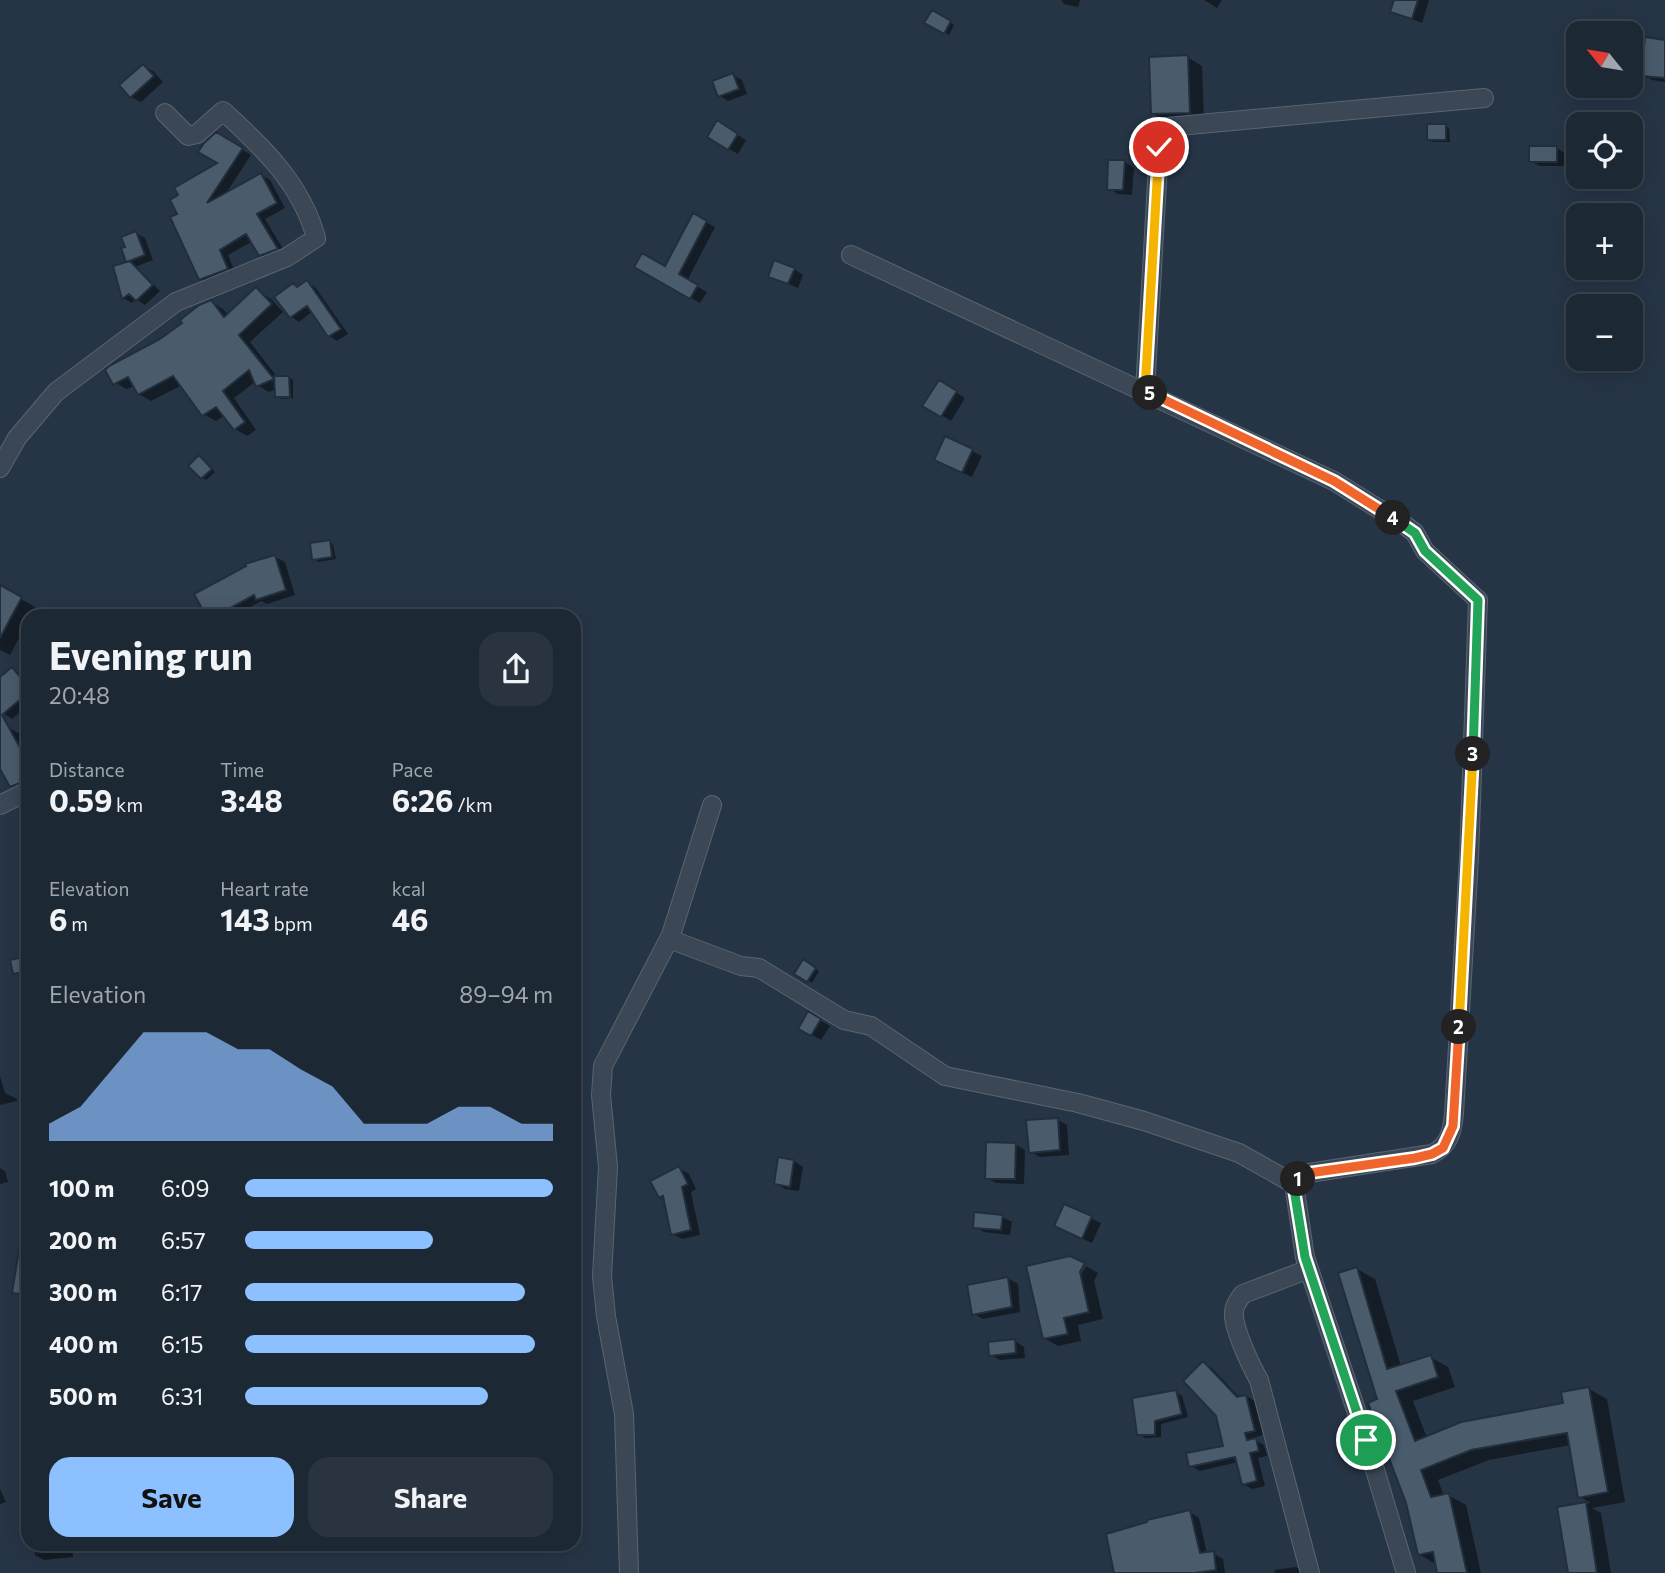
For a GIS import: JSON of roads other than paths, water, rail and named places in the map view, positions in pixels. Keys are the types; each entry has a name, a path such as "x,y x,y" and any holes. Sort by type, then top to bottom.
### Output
{"street":[{"path":"1145,391 1159,147 1167,127 1484,98"},
{"path":"0,468 17,438 56,392 176,302 287,257 316,238 310,214 286,177 258,142 223,111 197,134 188,136 165,113"},
{"path":"851,255 1334,481 1415,533 1425,551 1478,600 1469,858 1454,1114 1449,1139 1443,1148 1432,1154 1309,1173 1299,1177 1294,1184 1305,1257 1406,1573"},
{"path":"0,805 21,794"},
{"path":"629,1573 624,1414 601,1276 608,1167 601,1095 604,1066 669,939 712,805"},
{"path":"669,939 741,966 758,968 844,1020 871,1026 945,1076 1078,1102 1144,1121 1239,1153 1294,1184"},
{"path":"1310,1269 1243,1294 1236,1303 1234,1315 1247,1358 1259,1380 1310,1573"}]}
